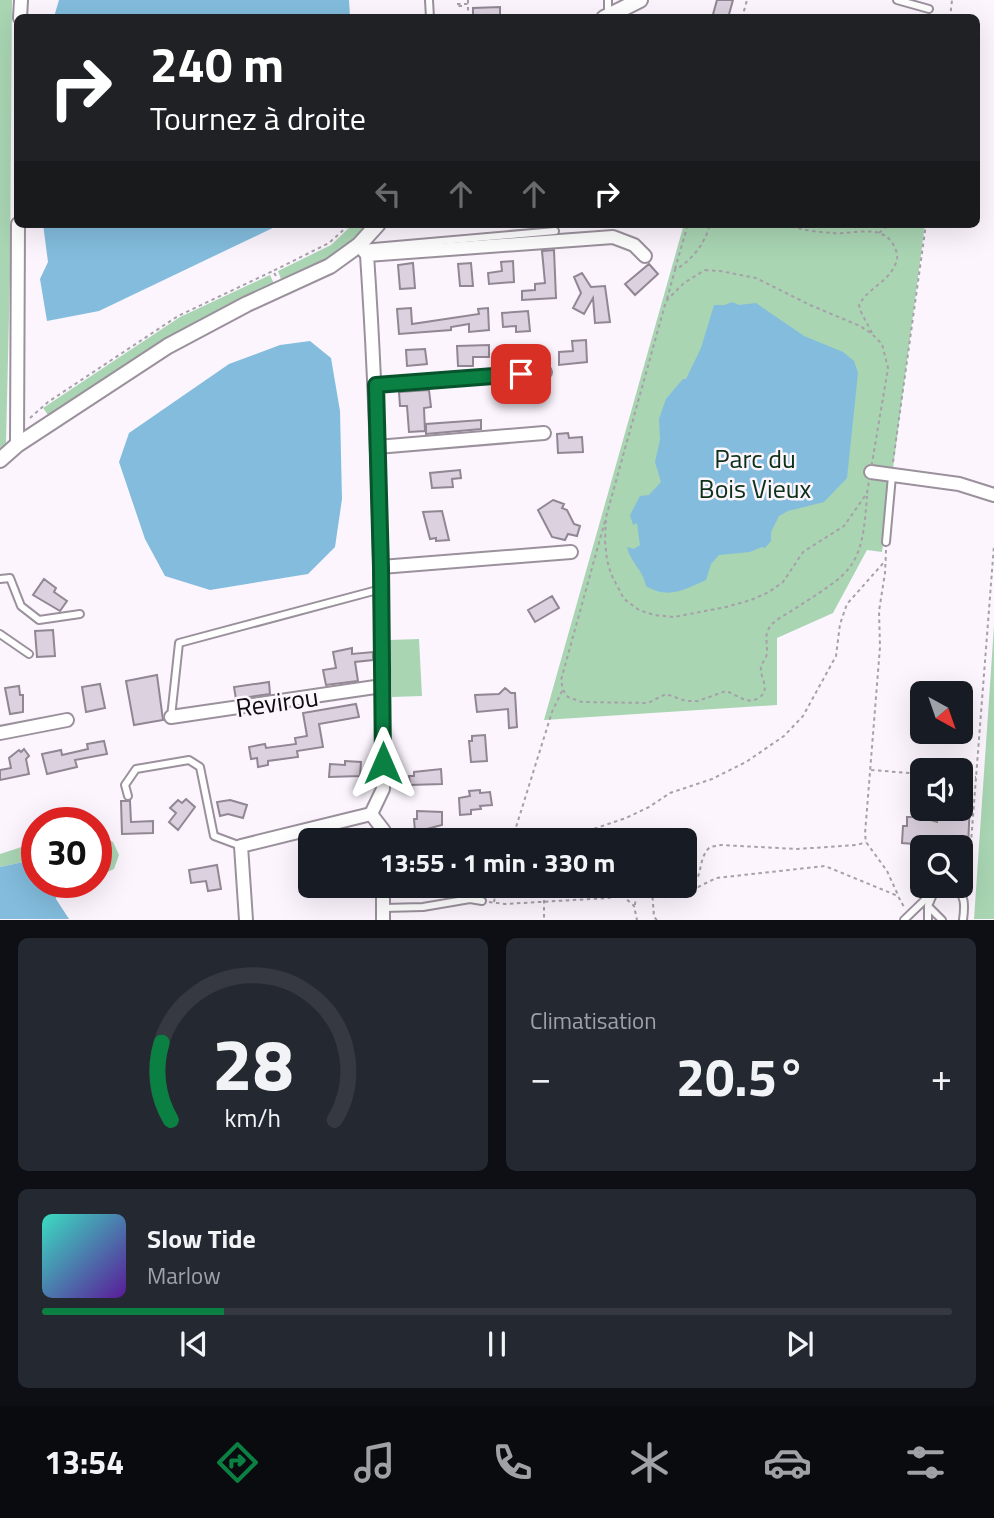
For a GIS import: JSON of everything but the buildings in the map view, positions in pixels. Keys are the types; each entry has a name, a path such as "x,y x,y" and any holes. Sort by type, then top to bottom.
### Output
{"street":[{"path":"607,11 640,0"},
{"path":"17,439 18,228"},
{"path":"371,814 383,789 381,568 376,385 363,249 376,228"},
{"path":"0,460 17,439 169,346 363,249 613,237 634,245 645,256"},
{"path":"376,385 545,372"},
{"path":"377,447 544,433"},
{"path":"871,472 959,484 994,495"},
{"path":"381,568 571,552"},
{"name":"Revirou","path":"171,718 382,686"},
{"path":"0,733 67,720"},
{"path":"371,814 382,828"},
{"path":"246,919 241,846 371,814"}],"lane":[{"path":"897,0 929,9"},
{"path":"363,249 555,231"},
{"path":"886,542 892,476"},
{"path":"0,579 10,578 21,606 39,620 80,614"},
{"path":"171,718 179,643 381,589"},
{"path":"0,634 29,654"},
{"path":"128,796 125,785 136,769 189,760 200,767 214,836 241,846"},
{"path":"906,917 927,898"},
{"path":"928,919 931,898"},
{"path":"963,898 963,919"},
{"path":"383,914 470,899 482,901"},
{"path":"928,906 942,919"}],"path":[{"path":"462,6 457,4 468,2"},
{"path":"17,439 35,410 178,316 329,243 346,228"},
{"path":"687,228 561,680 568,697 582,702 648,703 666,694 686,701 698,701 726,691 742,700 754,700 760,697 765,686 761,667 766,656 768,629 839,580 852,567 863,539 867,493 888,368 882,344 873,334 859,304 870,289 889,274 896,264 898,252 892,242 878,233 869,231 833,234 795,228"},
{"path":"675,270 687,263 708,234 709,228"},
{"path":"878,233 885,228"},
{"path":"892,476 926,228"},
{"path":"666,301 694,275 705,270 720,271 756,278 873,334"},
{"path":"273,271 281,289"},
{"path":"606,517 607,560 624,598 639,610 674,617 702,613 751,600 783,582 803,552 844,526 867,493"},
{"path":"886,542 879,611 880,647 866,842 887,871 906,917"},
{"path":"972,835 994,545"},
{"path":"596,828 626,818 670,793 712,779 746,762 784,736 803,716 836,656 840,624 847,604 886,560"},
{"path":"516,828 552,712 563,690"},
{"path":"870,770 910,773"},
{"path":"697,879 701,861 710,847 721,845 797,849 866,842"},
{"path":"697,885 716,878 825,866 898,896"},
{"path":"494,903 495,898"},
{"path":"544,898 544,919"},
{"path":"482,901 544,902 589,898"},
{"path":"625,898 634,906"},
{"path":"635,898 637,919"},
{"path":"653,898 654,917 657,919"}],"green space":[{"path":"0,0 12,0 6,443 0,448"},
{"path":"349,228 365,228 347,247 282,282 278,271 331,245"},
{"name":"Parc du Bois Vieux","path":"683,228 924,228 882,552 867,550 833,613 777,638 777,705 544,720"},
{"path":"270,275 275,286 50,418 43,408 180,317"},
{"path":"994,626 994,919 974,919"},
{"path":"419,639 422,696 392,697 390,640"},
{"path":"112,841 119,855 112,870"},
{"path":"21,847 21,862 0,867 0,854"}],"water":[{"path":"59,0 349,0 350,14 55,14"},
{"path":"44,228 273,228 99,311 47,321 40,279 48,262"},
{"path":"732,302 739,305 756,303 804,336 843,352 854,361 858,373 847,478 824,502 788,511 779,516 771,532 771,541 765,548 719,555 711,564 706,580 684,590 670,593 654,590 646,586 627,547 634,549 640,545 637,523 633,525 630,515 640,496 649,495 661,482 655,462 660,440 659,419 666,399 683,379 686,379 701,348 714,305"},
{"path":"310,341 331,358 340,411 342,499 335,547 308,574 210,590 165,576 145,539 119,462 129,433 229,364 280,345"},
{"path":"21,862 21,898 56,898 69,919 0,919 0,867"}],"route":[{"path":"383,763 376,385 521,374"}]}
